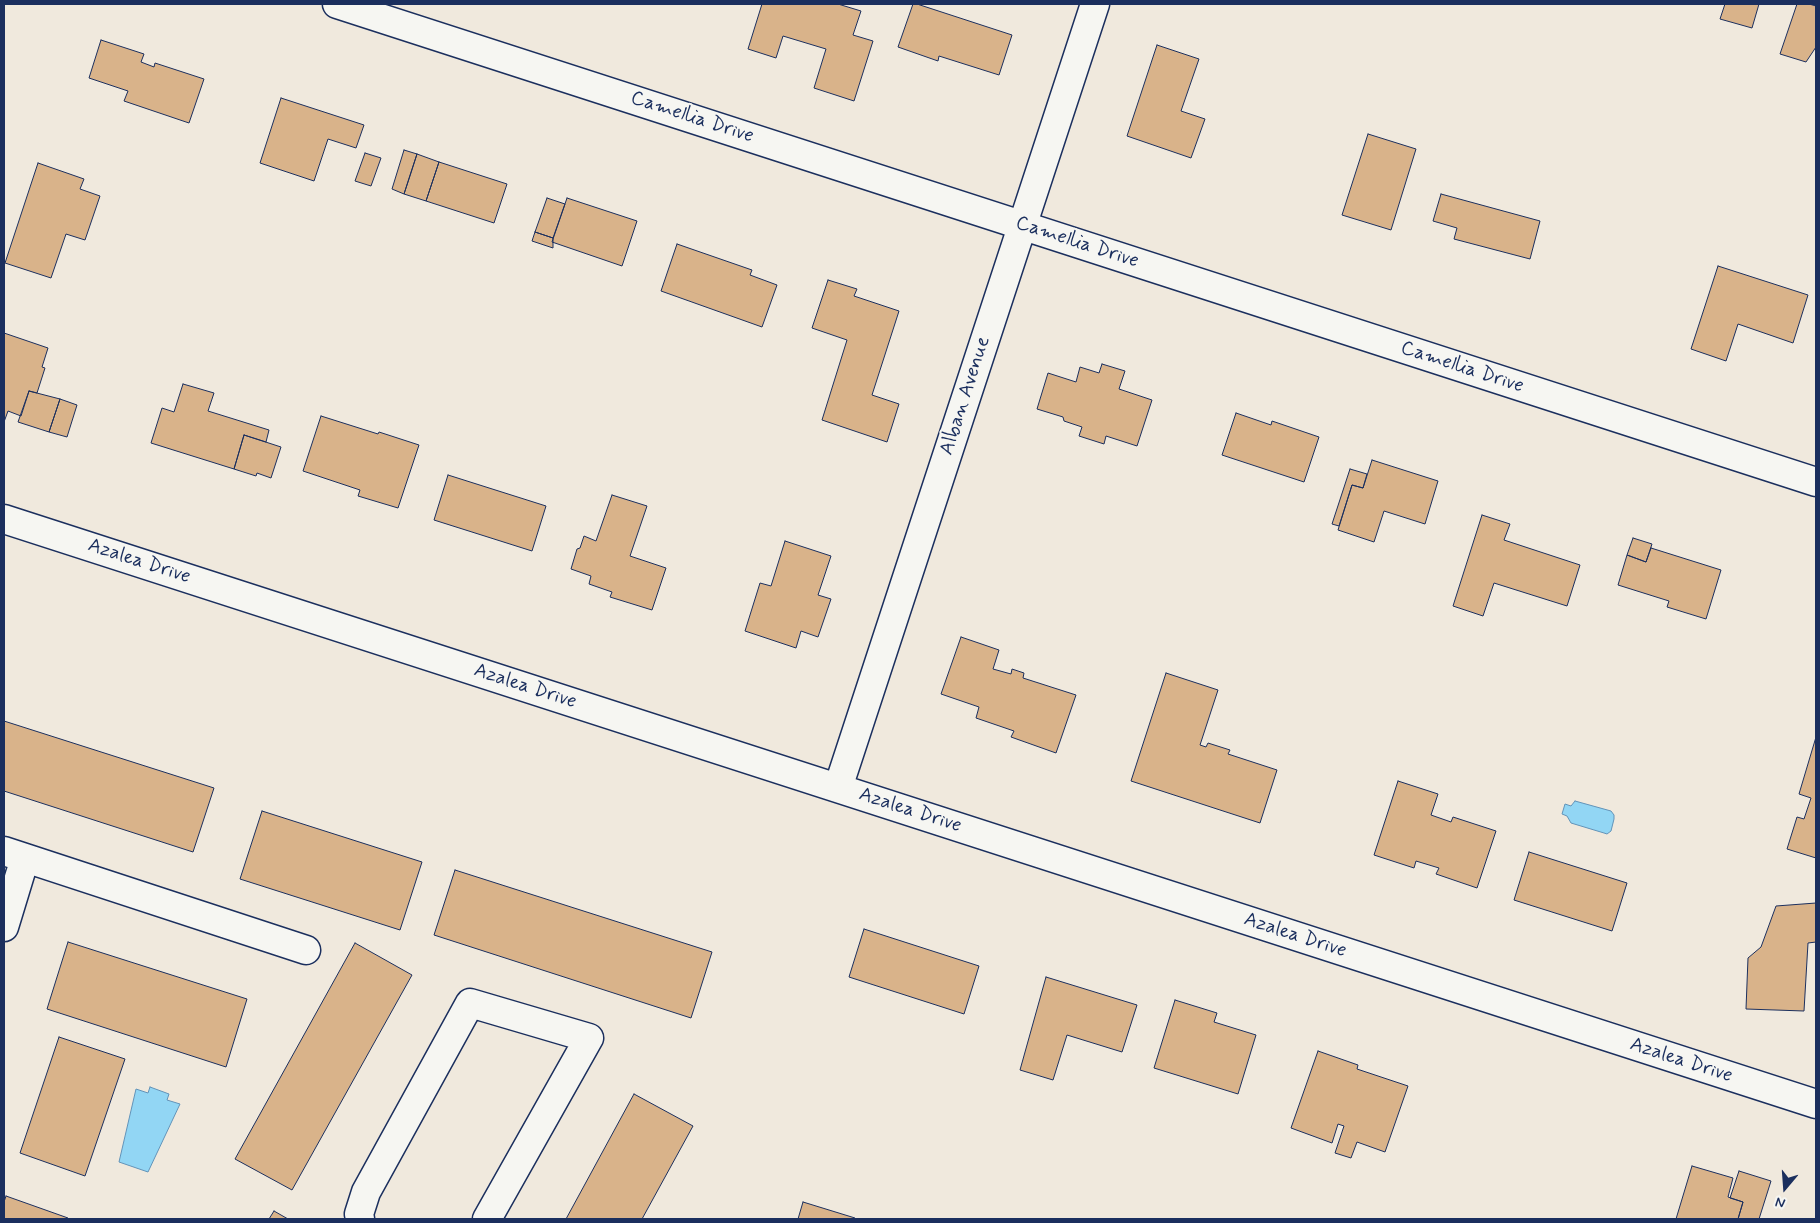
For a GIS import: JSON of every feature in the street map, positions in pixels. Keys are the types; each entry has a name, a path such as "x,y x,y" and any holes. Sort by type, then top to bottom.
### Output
{"street":[{"name":"Camellia Drive","path":"337,4 1816,482"},
{"name":"Alban Avenue","path":"838,788 1095,4"},
{"name":"Azalea Drive","path":"4,519 1816,1104"},
{"path":"4,927 14,854 306,950"},
{"path":"360,1219 359,1214 366,1192 470,1003 589,1038 487,1219"}],"water":[{"path":"1575,801 1611,811 1614,819 1611,831 1607,834 1571,823 1567,816 1562,814 1565,804 1571,806"},
{"path":"150,1087 169,1094 167,1100 180,1104 148,1172 119,1162 136,1089 148,1093"}],"building":[{"path":"762,4 838,4 861,11 853,35 873,41 854,101 814,88 826,49 783,36 776,58 748,49"},
{"path":"913,4 1012,35 999,75 939,56 938,61 898,47"},
{"path":"1725,4 1759,4 1752,28 1720,19"},
{"path":"1797,4 1816,6 1816,47 1806,62 1780,54"},
{"path":"101,40 144,54 141,62 154,67 155,63 204,79 189,123 124,101 128,91 89,78"},
{"path":"1157,45 1199,59 1181,111 1205,119 1191,158 1127,136"},
{"path":"281,98 364,125 356,148 328,139 314,181 260,163"},
{"path":"1368,134 1416,149 1391,230 1342,215"},
{"path":"404,150 417,154 404,194 392,189"},
{"path":"365,153 381,158 371,186 355,181"},
{"path":"417,154 439,162 426,201 404,194"},
{"path":"439,162 507,184 494,223 426,201"},
{"path":"38,163 84,179 80,189 100,196 85,240 66,234 51,278 5,263"},
{"path":"1441,194 1540,221 1530,259 1454,239 1457,228 1433,221"},
{"path":"547,198 565,204 553,238 535,232"},
{"path":"567,198 637,221 622,266 552,242"},
{"path":"535,232 553,238 553,248 532,241"},
{"path":"677,244 752,270 750,275 777,285 762,327 661,291"},
{"path":"1718,266 1808,295 1793,343 1738,324 1726,361 1691,349"},
{"path":"828,280 857,289 854,296 899,311 872,395 899,404 887,442 822,420 847,340 812,328"},
{"path":"4,333 48,348 42,367 45,368 37,393 29,391 21,416 8,411 4,422"},
{"path":"1102,364 1125,371 1119,389 1152,400 1137,446 1106,436 1104,444 1079,436 1082,427 1064,421 1063,417 1037,409 1048,373 1076,382 1080,367 1099,373"},
{"path":"183,384 214,393 208,411 269,430 266,442 244,435 234,469 151,443 162,408 174,412"},
{"path":"29,391 60,399 49,432 18,422"},
{"path":"60,399 77,405 67,437 49,432"},
{"path":"1236,413 1271,425 1272,421 1319,437 1304,482 1222,455"},
{"path":"321,416 419,445 398,508 358,496 360,490 303,471"},
{"path":"244,435 281,447 271,478 257,473 256,476 234,469"},
{"path":"1372,460 1438,481 1425,524 1384,511 1374,542 1338,530 1352,485 1363,488"},
{"path":"1350,469 1367,474 1363,488 1352,485 1339,526 1332,524"},
{"path":"448,475 546,506 532,551 434,520"},
{"path":"612,495 647,506 630,556 666,568 652,610 610,597 612,592 589,584 591,576 571,569 577,549 580,548 584,536 596,541"},
{"path":"1482,515 1510,524 1504,540 1580,565 1567,606 1494,583 1483,616 1453,606"},
{"path":"1633,538 1652,544 1646,562 1627,555"},
{"path":"785,541 831,556 818,595 831,599 818,637 801,631 796,648 745,631 760,583 771,586"},
{"path":"1651,548 1721,570 1706,619 1667,607 1669,601 1618,585 1627,555 1646,562"},
{"path":"961,637 999,650 993,669 1011,674 1012,669 1024,673 1023,678 1076,695 1056,753 1011,737 1014,731 976,718 979,707 941,694"},
{"path":"1166,673 1218,690 1200,745 1206,747 1208,743 1230,750 1228,754 1277,770 1260,823 1131,781"},
{"path":"4,721 214,788 193,852 4,791"},
{"path":"1816,737 1816,858 1787,849 1797,817 1804,819 1811,798 1799,794"},
{"path":"1398,781 1438,794 1431,815 1451,822 1453,817 1496,831 1477,888 1436,874 1439,868 1416,861 1414,868 1374,855"},
{"path":"262,811 422,862 400,930 240,879"},
{"path":"1529,852 1627,883 1612,931 1514,900"},
{"path":"455,870 712,952 691,1018 434,935"},
{"path":"1816,903 1816,942 1808,943 1804,1011 1746,1009 1748,958 1761,947 1776,906"},
{"path":"864,929 979,966 964,1014 849,977"},
{"path":"68,942 247,999 226,1067 47,1009"},
{"path":"355,943 412,975 292,1190 235,1159"},
{"path":"1046,977 1137,1005 1122,1052 1067,1035 1053,1080 1020,1070"},
{"path":"1175,1000 1217,1013 1214,1022 1256,1035 1238,1094 1154,1068"},
{"path":"59,1037 125,1059 85,1176 20,1153"},
{"path":"1318,1051 1358,1065 1357,1069 1408,1086 1385,1152 1357,1142 1351,1158 1335,1153 1344,1126 1338,1124 1332,1143 1291,1128"},
{"path":"634,1094 693,1126 642,1219 566,1219"},
{"path":"1692,1166 1733,1178 1728,1197 1743,1202 1738,1219 1676,1219"},
{"path":"1739,1171 1771,1181 1759,1219 1738,1219 1743,1202 1730,1198"},
{"path":"6,1196 68,1218 4,1219"},
{"path":"803,1202 855,1218 798,1219"},
{"path":"274,1211 288,1219 269,1219"}]}
